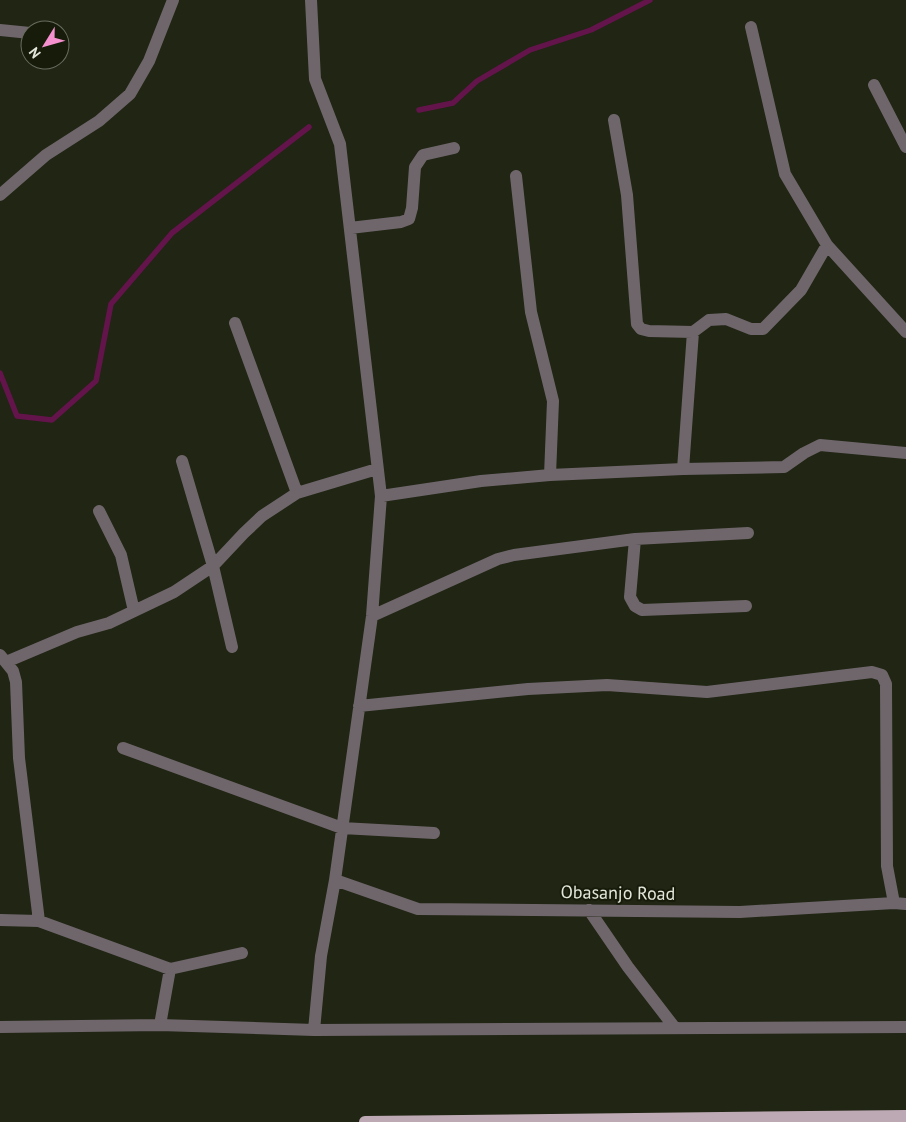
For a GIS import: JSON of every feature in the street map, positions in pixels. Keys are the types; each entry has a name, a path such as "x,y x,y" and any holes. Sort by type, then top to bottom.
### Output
{"main road":[{"path":"365,1122 906,1116"}],"street":[{"path":"0,195 46,155 100,121 130,94 149,60 173,0"},
{"path":"311,0 315,79 340,144 381,496 372,616 335,880 321,956 314,1030"},
{"path":"751,27 785,174 827,245 906,332"},
{"path":"0,30 20,32"},
{"path":"874,85 906,147"},
{"path":"614,120 627,195 637,324 641,329 649,331 693,332 709,320 726,319 750,329 763,329 800,290 827,245"},
{"path":"350,228 401,222 409,219 412,208 415,167 423,155 454,148"},
{"path":"516,176 530,312 553,401 550,474"},
{"path":"235,323 298,493"},
{"path":"683,469 693,332"},
{"path":"381,496 482,481 550,474 683,469 784,468 804,453 820,445 906,453"},
{"path":"182,461 214,566 232,647"},
{"path":"39,921 20,758 16,682 14,671 3,658 109,623 174,592 214,566 262,516 298,493 378,469"},
{"path":"99,512 121,554 134,611"},
{"path":"372,616 498,559 514,555 635,539 748,533"},
{"path":"635,539 630,597 635,606 642,610 746,606"},
{"path":"359,706 528,690 607,685 707,692 872,672 882,676 886,684 887,866 900,904"},
{"path":"123,748 342,828 434,833"},
{"name":"Obasanjo Road","path":"335,880 418,909 740,912 900,904"},
{"path":"588,910 628,968 675,1028"},
{"path":"0,920 39,921 170,969 242,953"},
{"path":"160,1025 170,969"},
{"path":"0,1027 160,1025 314,1030 906,1027"}],"waterway":[{"path":"419,110 453,103 477,81 530,50 591,30 650,0"},
{"path":"0,373 17,416 52,420 96,381 111,304 172,233 309,127"}]}
